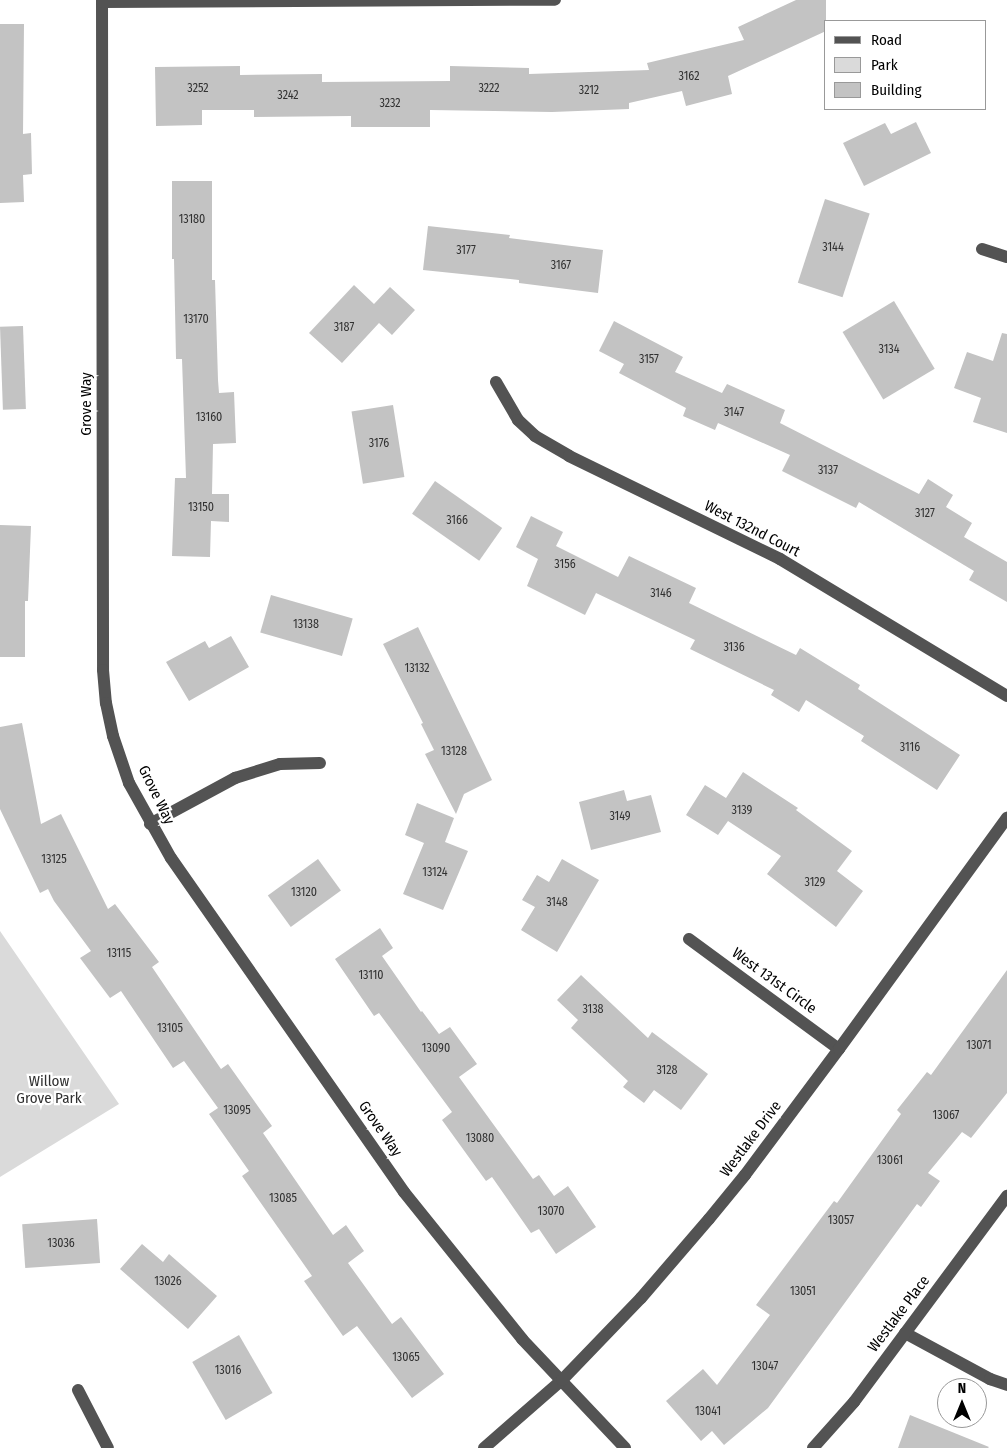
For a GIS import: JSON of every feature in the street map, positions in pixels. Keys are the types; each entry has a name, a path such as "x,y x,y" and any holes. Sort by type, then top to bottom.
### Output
{"street":[{"path":"102,1 554,0"},
{"name":"Grove Way","path":"102,1 103,670 106,703 113,736 129,783 150,824 171,858 404,1192 522,1339 625,1448"},
{"path":"982,249 1007,257"},
{"name":"West 132nd Court","path":"496,382 518,420 535,436 569,456 780,559 1007,696"},
{"path":"150,824 234,778 280,764 320,763"},
{"name":"Westlake Drive","path":"484,1448 562,1380 641,1298 746,1175 1007,818"},
{"name":"West 131st Circle","path":"689,939 839,1049"},
{"name":"Westlake Place","path":"813,1448 854,1402 1007,1196"},
{"path":"905,1333 990,1380 1007,1385"},
{"path":"78,1390 108,1448"}],"green space":[{"name":"Willow Grove Park","path":"0,931 119,1104 0,1177"}],"building":[{"path":"796,0 826,0 824,32 728,76 732,94 686,106 682,91 629,103 629,109 552,112 430,110 430,127 351,127 351,116 254,117 254,110 202,110 202,125 156,126 155,67 240,66 240,75 322,74 322,82 450,81 450,66 529,68 529,74 649,70 647,63 744,40 738,27"},
{"path":"0,24 24,24 23,134 31,133 32,174 23,175 24,202 0,203"},
{"path":"916,122 931,153 864,186 843,143 885,123 891,134"},
{"path":"172,181 212,181 212,280 215,280 219,393 234,392 236,443 213,444 212,494 229,494 229,522 211,521 210,557 172,556 175,478 186,478 182,359 176,359 174,259 172,259"},
{"path":"825,199 870,214 843,297 798,283"},
{"path":"428,226 510,235 509,238 603,250 598,293 519,283 519,280 423,270"},
{"path":"354,285 374,304 390,287 415,310 392,335 379,323 342,363 309,333"},
{"path":"894,301 935,369 883,400 843,332"},
{"path":"614,321 683,357 675,372 722,393 727,384 785,410 780,423 919,494 928,479 953,495 946,507 972,523 964,537 1007,562 1007,602 969,580 974,571 859,502 856,508 782,471 790,455 718,423 715,430 683,416 686,408 619,373 624,364 599,351"},
{"path":"23,326 26,409 3,410 0,327"},
{"path":"1002,333 1007,334 1007,433 973,422 981,398 954,388 967,352 993,361"},
{"path":"393,405 404,477 363,484 352,412"},
{"path":"435,481 502,528 479,561 412,514"},
{"path":"531,516 563,532 556,546 618,577 629,556 696,588 689,603 796,655 800,648 860,685 858,689 960,755 937,790 861,741 864,736 806,700 799,712 771,695 774,690 690,649 695,640 596,593 585,615 527,586 538,559 516,547"},
{"path":"0,525 31,526 28,601 25,601 25,657 0,657"},
{"path":"271,595 353,618 342,656 260,632"},
{"path":"418,627 492,780 464,794 456,814 425,754 434,750 421,724 423,723 383,644"},
{"path":"231,636 249,667 189,701 166,662 205,641 209,648"},
{"path":"22,723 41,824 61,814 108,909 115,904 159,962 152,967 221,1069 228,1064 272,1126 263,1133 333,1235 346,1225 364,1251 348,1263 392,1324 401,1317 444,1374 412,1398 357,1326 343,1336 304,1281 312,1276 242,1176 249,1171 209,1114 218,1108 184,1061 173,1068 121,991 110,998 80,958 91,951 54,901 48,889 40,893 0,809 0,727"},
{"path":"743,772 798,808 796,810 852,851 837,871 863,891 836,927 767,874 781,856 728,821 718,835 686,815 705,785 726,798"},
{"path":"624,790 627,801 651,795 661,832 591,850 579,802"},
{"path":"417,803 454,818 445,842 468,851 443,910 403,894 424,843 405,835"},
{"path":"318,859 341,891 291,927 268,895"},
{"path":"562,859 599,880 557,952 521,930 535,907 522,900 537,875 549,882"},
{"path":"380,928 393,948 382,956 421,1012 439,1034 450,1027 477,1064 459,1077 533,1179 539,1175 554,1196 568,1186 596,1227 556,1254 539,1229 531,1233 492,1177 486,1181 442,1120 452,1112 379,1013 374,1016 335,959"},
{"path":"1007,970 1007,1093 971,1138 962,1132 928,1173 940,1181 921,1207 917,1204 768,1408 724,1445 712,1431 701,1441 666,1401 703,1369 717,1385 770,1315 756,1305 834,1201 837,1203 901,1114 897,1110 927,1072 931,1075"},
{"path":"581,975 648,1038 652,1032 708,1074 681,1110 654,1090 644,1103 623,1087 628,1081 571,1028 578,1020 557,1000"},
{"path":"97,1219 100,1263 25,1268 22,1224"},
{"path":"142,1244 163,1262 169,1254 217,1296 188,1329 120,1269"},
{"path":"239,1335 272,1393 226,1420 192,1362"},
{"path":"910,1415 937,1426 937,1428 942,1428 989,1447 988,1448 898,1448"}]}
